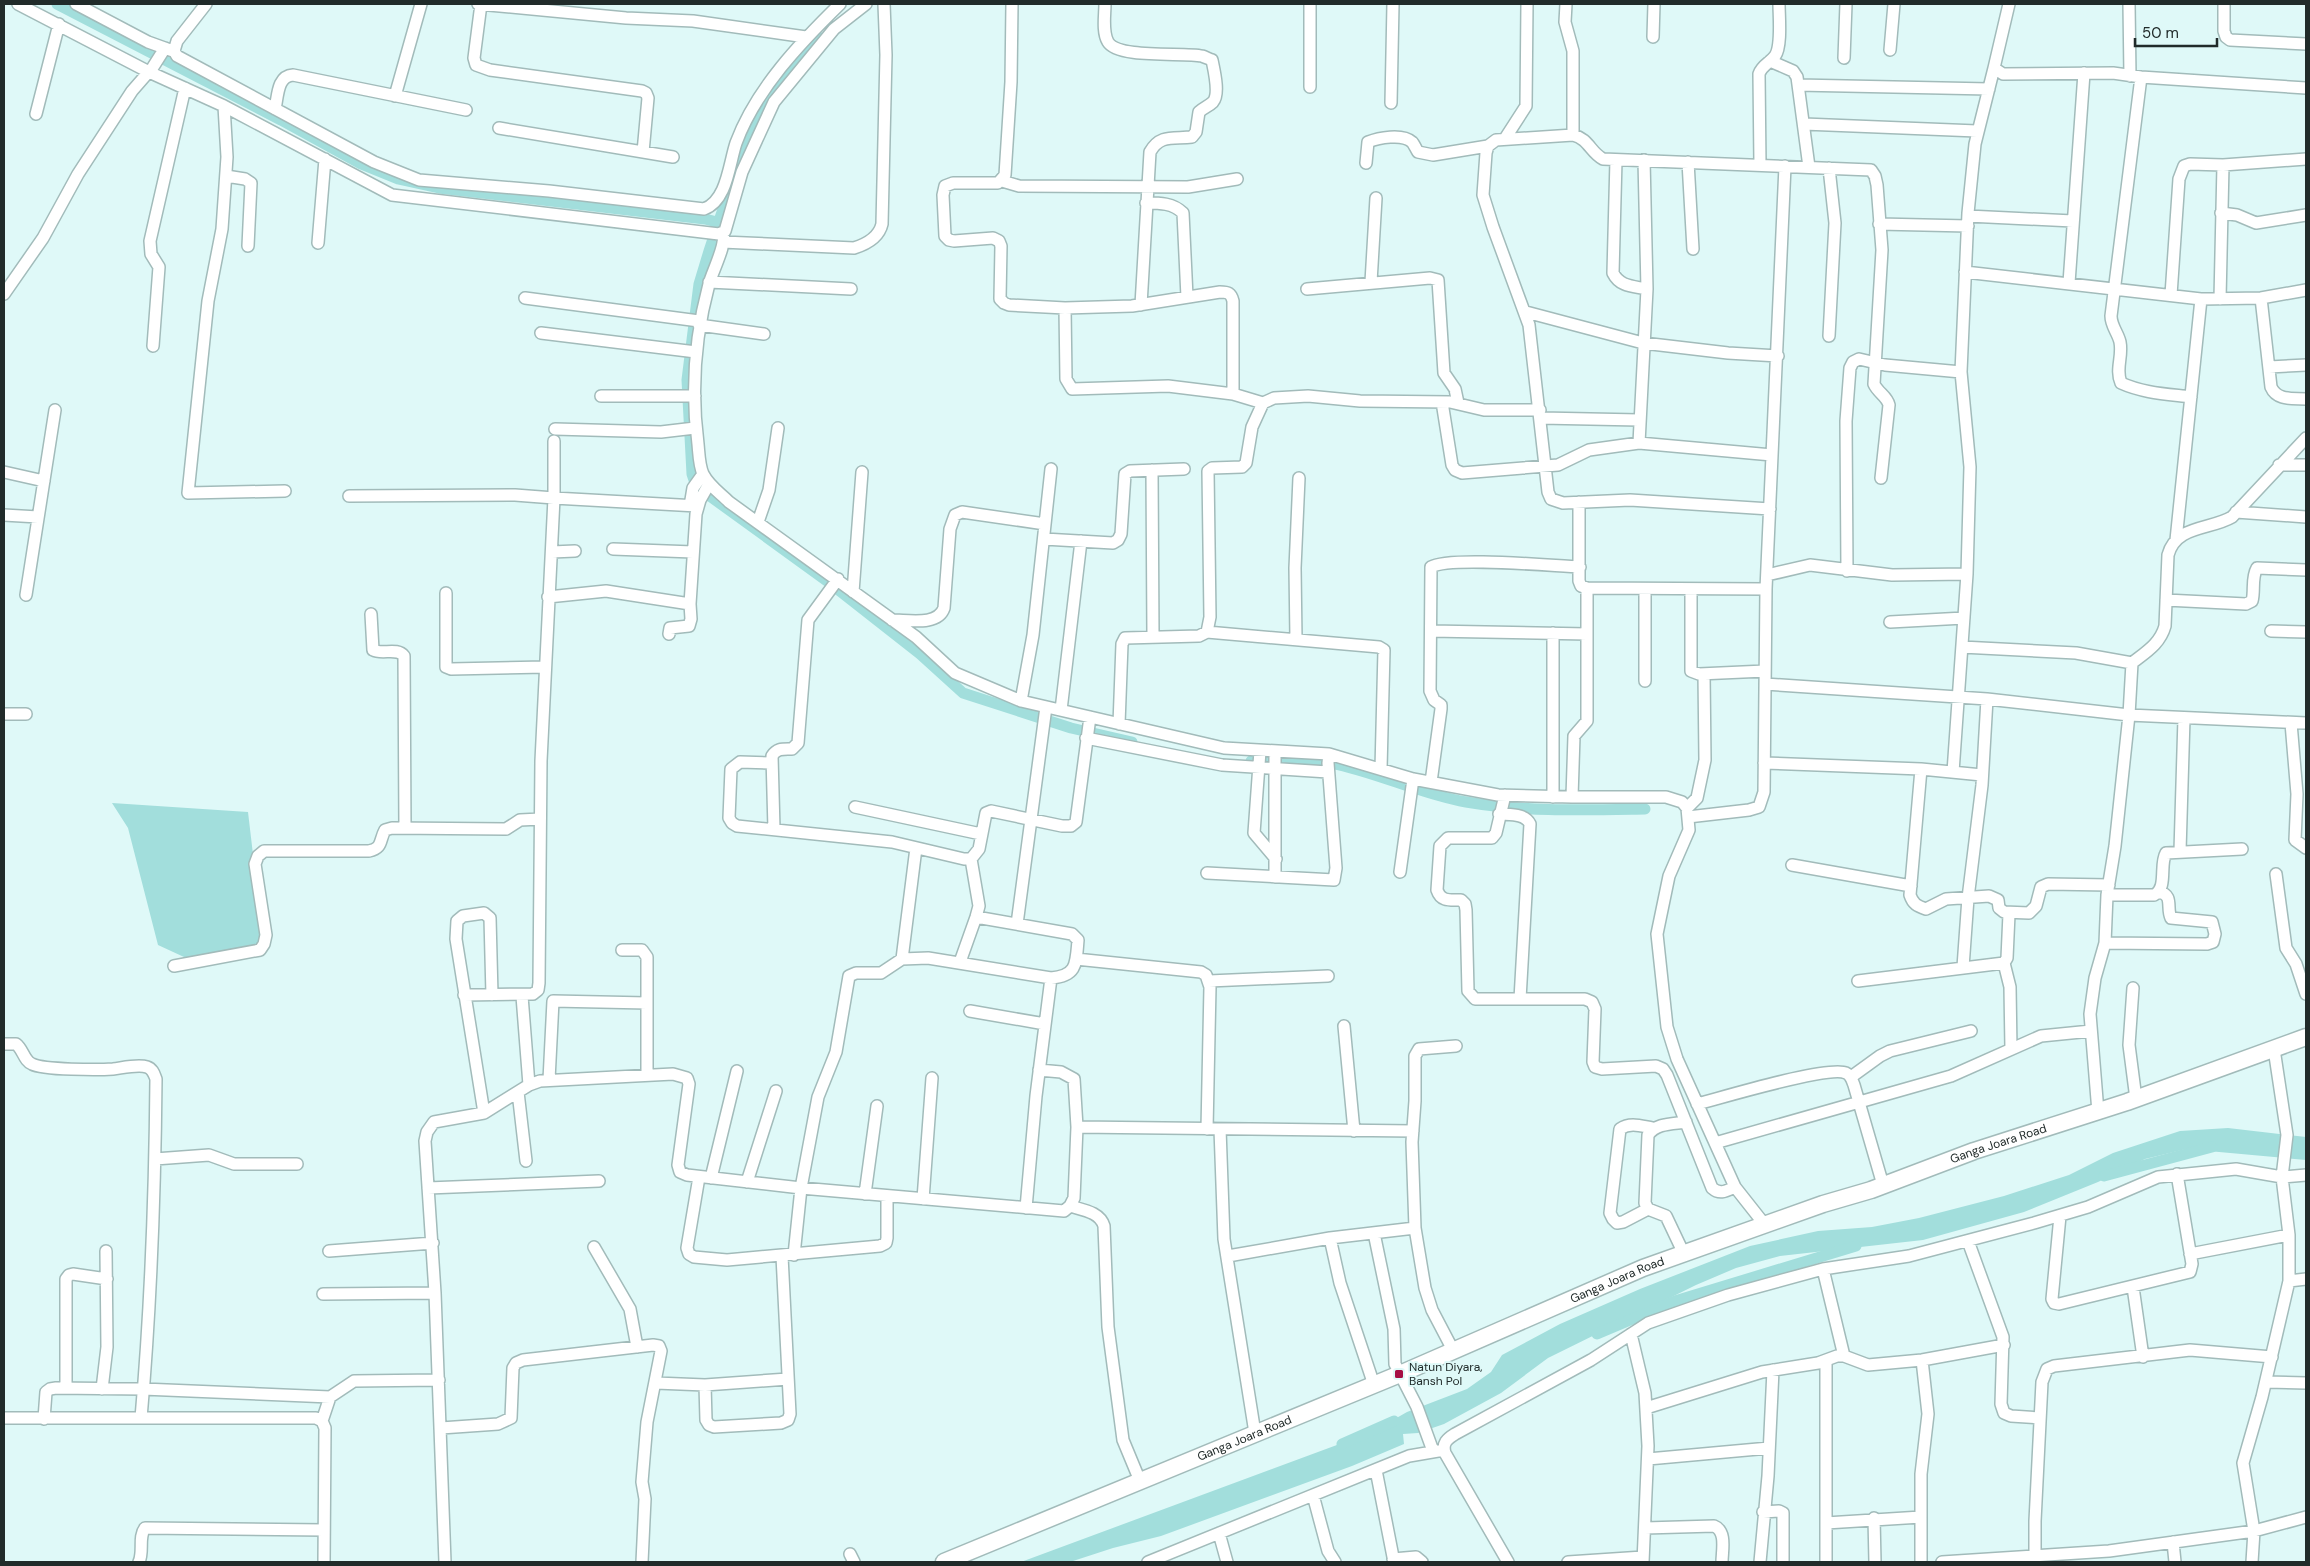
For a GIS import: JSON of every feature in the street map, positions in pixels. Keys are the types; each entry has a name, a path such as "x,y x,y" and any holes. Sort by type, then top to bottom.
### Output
{"main road":[{"name":"Ganga Joara Road","path":"944,1562 961,1559 1140,1481 1454,1352 1643,1268 1883,1186 1974,1151 2098,1112 2306,1038"}],"street":[{"path":"18,4 224,106 392,195 718,236 854,248 862,246 880,232 882,224 886,55 884,4"},
{"path":"76,4 374,162 419,180 549,191 704,208 712,206 718,197 729,173 736,143 752,109 806,38 840,4"},
{"path":"4,294 43,238 78,174 132,91 177,41 206,4"},
{"path":"395,96 421,4"},
{"path":"643,152 648,98 642,90 490,70 476,65 474,58 479,4 626,18 693,21 806,38"},
{"path":"866,4 834,29 774,102 742,172 718,236 709,282 696,322 691,351 688,396 690,428 706,482 834,584 853,592 916,637 955,673 1021,700 1046,715 1061,710"},
{"path":"1012,4 1011,82 1005,176 1002,180 994,183 953,183 945,186 943,195 945,236 949,240 954,241 993,238 999,241 1001,246 1000,299 1004,303 1065,308 1141,305 1228,292 1232,295 1232,394"},
{"path":"1105,4 1106,35 1109,44 1117,48 1164,56 1201,56 1212,60 1216,95 1213,102 1199,112 1196,132 1192,137 1164,139 1156,142 1150,152 1141,305"},
{"path":"1310,4 1310,87"},
{"path":"1391,103 1393,4"},
{"path":"1506,137 1526,106 1527,4"},
{"path":"1566,4 1565,22 1573,51 1573,135"},
{"path":"1653,37 1654,4"},
{"path":"1760,165 1759,74 1761,68 1776,55 1779,4"},
{"path":"1844,58 1846,4"},
{"path":"1890,50 1894,4"},
{"path":"1954,772 1967,574 1970,467 1962,372 1968,221 1977,131 2009,4"},
{"path":"2130,4 2135,77 2111,322 2120,343 2118,369 2121,383 2148,391 2191,397"},
{"path":"2224,4 2224,31 2226,37 2230,40 2306,44"},
{"path":"36,114 59,24"},
{"path":"1770,61 1793,71 1798,84 1809,167"},
{"path":"1994,68 2003,74 2084,73 2306,88"},
{"path":"2069,283 2084,73"},
{"path":"275,108 282,79 287,76 466,110"},
{"path":"1798,84 1989,89"},
{"path":"153,346 159,267 150,254 150,241 185,88"},
{"path":"224,106 226,176 222,229 208,301 188,493 285,491"},
{"path":"1804,124 1977,131"},
{"path":"499,128 673,157"},
{"path":"1366,163 1368,142 1377,138 1405,138 1412,142 1418,152 1433,155 1488,146 1496,140 1506,137 1573,135 1582,137 1596,156 1603,159 1871,170 1877,185 1882,257 1874,384 1877,390 1887,399 1889,405 1881,478"},
{"path":"1488,146 1483,195 1492,227 1526,312 1541,414 1548,492 1551,499 1563,503 1630,500 1770,509"},
{"path":"318,243 325,159"},
{"path":"2171,295 2181,171 2184,166 2190,164 2306,159"},
{"path":"1616,160 1613,274 1616,280 1623,285 1647,288"},
{"path":"1638,443 1647,288 1644,160"},
{"path":"1688,162 1694,249"},
{"path":"2220,298 2223,164"},
{"path":"1088,728 1119,724 1229,749 1260,760 1276,761 1329,754 1414,779 1505,795 1572,798 1666,797 1676,799 1688,812 1749,810 1759,807 1764,792 1766,589 1778,356 1785,166"},
{"path":"1829,168 1835,224 1829,336"},
{"path":"226,176 245,179 251,183 248,246"},
{"path":"1002,180 1019,186 1188,188 1237,179"},
{"path":"1371,282 1376,198"},
{"path":"1146,203 1167,204 1177,207 1183,213 1187,297"},
{"path":"2221,214 2237,215 2256,223 2306,216"},
{"path":"1879,224 1968,221 2073,221"},
{"path":"1965,272 2201,299 2261,298 2306,290"},
{"path":"1307,289 1371,282 1430,278 1438,280 1444,373 1455,389 1458,403"},
{"path":"709,282 851,289"},
{"path":"525,298 696,322 764,334"},
{"path":"2261,298 2274,394 2280,397 2306,399"},
{"path":"2176,540 2201,299"},
{"path":"1065,308 1066,379 1072,389 1168,386 1232,394 1263,403 1274,398 1308,396 1366,401 1442,402 1458,403 1484,410 1640,420"},
{"path":"1526,312 1643,343 1728,353 1778,356"},
{"path":"541,334 691,351"},
{"path":"1847,571 1846,421 1850,368 1853,362 1859,359 1875,363 1962,372"},
{"path":"2269,368 2306,365"},
{"path":"601,396 688,396"},
{"path":"1442,402 1452,465 1455,470 1462,473 1558,465 1589,450 1638,443 1772,455"},
{"path":"1207,632 1210,617 1208,471 1212,468 1242,467 1246,463 1252,427 1263,403"},
{"path":"26,595 55,410"},
{"path":"555,429 661,432 690,428"},
{"path":"758,522 769,490 778,428"},
{"path":"1962,648 2076,653 2132,662 2155,645 2162,637 2165,626 2170,547 2189,531 2226,520 2236,512 2306,438"},
{"path":"464,995 522,996 533,994 538,990 540,819 545,666 554,498 554,441"},
{"path":"2279,465 2306,465"},
{"path":"1021,700 1033,635 1051,469"},
{"path":"1044,539 1113,543 1118,540 1121,534 1125,474 1130,471 1184,469"},
{"path":"1152,470 1153,636"},
{"path":"4,472 44,481"},
{"path":"853,592 862,472"},
{"path":"1296,639 1295,558 1299,478"},
{"path":"699,503 692,500 693,488 706,482"},
{"path":"349,496 516,495 699,503"},
{"path":"1579,502 1579,581 1581,586 1587,588 1644,589 1766,589"},
{"path":"668,634 670,628 689,626 691,619 693,552 699,503"},
{"path":"892,620 927,620 936,619 942,615 950,529 955,515 962,512 1045,524"},
{"path":"2236,512 2306,517"},
{"path":"4,515 38,517"},
{"path":"1061,710 1081,541"},
{"path":"613,549 693,552"},
{"path":"552,552 575,551"},
{"path":"1431,782 1441,705 1434,700 1430,691 1431,567 1437,563 1463,562 1580,567"},
{"path":"1767,574 1810,565 1892,575 1967,574"},
{"path":"2166,600 2246,604 2252,601 2254,573 2257,568 2306,570"},
{"path":"774,829 770,763 775,751 792,749 798,742 807,626 812,611 834,584"},
{"path":"1572,798 1574,736 1587,720 1587,588"},
{"path":"1644,589 1645,681"},
{"path":"1691,589 1690,666 1695,674 1765,671"},
{"path":"548,598 606,591 690,604"},
{"path":"446,592 446,667 451,669 545,666"},
{"path":"371,614 373,650 377,652 397,652 404,656 405,828"},
{"path":"1890,622 1964,618"},
{"path":"1431,631 1587,634"},
{"path":"2271,631 2306,632"},
{"path":"1119,724 1122,644 1125,638 1128,637 1199,636 1207,632 1379,647 1384,650 1381,769"},
{"path":"1553,633 1553,797"},
{"path":"2098,1112 2090,1014 2095,978 2105,943 2108,890 2129,715 2132,662"},
{"path":"1704,674 1706,760 1697,798 1688,812 1689,830 1669,876 1658,921 1657,943 1667,1027 1677,1059 1735,1187 1765,1225"},
{"path":"1765,684 1958,697 2129,715 2306,723"},
{"path":"1963,967 1968,898 1982,775 1986,700"},
{"path":"1061,710 1088,728 1213,764 1260,760 1276,761 1328,772"},
{"path":"4,714 26,714"},
{"path":"1017,924 1046,715"},
{"path":"2180,852 2184,718"},
{"path":"2291,723 2297,794 2295,840 2306,848"},
{"path":"770,763 740,762 731,770 729,818 737,826 892,842 971,859 979,850 986,813 991,811 1062,826 1071,826 1076,822 1088,728"},
{"path":"1207,873 1334,880 1336,868 1328,772 1329,754"},
{"path":"1260,760 1254,833 1276,859"},
{"path":"1276,761 1276,877"},
{"path":"1764,763 1921,769 1982,775"},
{"path":"1921,769 1910,895 1913,903 1926,909 1946,899 1994,898 1998,900 1999,908 2009,914 2033,911 2041,887 2048,884 2154,895 2161,888 2163,858 2166,853 2242,849"},
{"path":"1400,872 1414,779"},
{"path":"1505,795 1496,833 1492,838 1448,838 1440,846 1438,890 1444,899 1461,900 1465,904 1468,991 1470,996 1475,998 1585,999 1592,1002 1595,1009 1593,1062 1595,1067 1602,1069 1656,1066 1662,1069 1667,1075 1712,1188 1723,1192 1735,1187"},
{"path":"855,807 981,834"},
{"path":"1499,814 1522,816 1530,824 1520,999"},
{"path":"174,966 260,950 266,936 255,864 258,856 264,851 369,852 376,850 381,845 384,830 405,828 506,829 520,820 540,819"},
{"path":"902,959 916,848"},
{"path":"960,962 976,917 978,896 971,859"},
{"path":"1792,865 1911,886"},
{"path":"2276,874 2286,948 2296,964 2306,994"},
{"path":"2105,943 2206,944 2213,942 2215,934 2212,922 2171,918 2168,898 2159,892"},
{"path":"484,1113 456,939 457,921 463,916 484,913 490,918 492,995"},
{"path":"1858,981 2004,963 2007,958 2009,914"},
{"path":"705,1385 706,1420 709,1425 714,1427 781,1423 788,1420 790,1414 788,1378 788,1255 818,1097 836,1052 849,976 856,973 881,973 902,959 928,958 1050,978 1064,977 1071,973 1076,959 1078,940 1072,934 976,917"},
{"path":"622,950 642,950 646,953 647,1075"},
{"path":"1076,959 1201,972 1206,975 1209,981 1206,1129"},
{"path":"2004,963 2010,987 2012,1049"},
{"path":"1209,981 1328,976"},
{"path":"1026,1208 1050,978"},
{"path":"2133,988 2129,1045 2136,1099"},
{"path":"522,996 529,1085"},
{"path":"548,1080 553,1000 647,1003"},
{"path":"970,1011 1045,1024"},
{"path":"1344,1026 1354,1131"},
{"path":"1851,1077 1890,1051 1971,1031"},
{"path":"1715,1143 1951,1076 2041,1036 2091,1031"},
{"path":"4,1044 16,1044 22,1048 26,1059 32,1064 43,1067 104,1069 147,1067 154,1072 156,1079 155,1159 150,1313 141,1418"},
{"path":"1454,1352 1432,1310 1425,1288 1415,1228 1413,1131 1416,1101 1414,1056 1419,1049 1456,1046"},
{"path":"2252,1562 2254,1531 2242,1463 2266,1382 2289,1281 2288,1235 2283,1173 2287,1135 2274,1049"},
{"path":"445,1562 433,1243 425,1140 430,1126 441,1120 484,1113 529,1085 548,1080 673,1074 687,1078 689,1084 678,1165 680,1172 705,1177 801,1188 1064,1211 1070,1206 1074,1198 1077,1127 1074,1079 1061,1072 1039,1070"},
{"path":"737,1071 705,1177 687,1248 689,1254 694,1257 727,1260 880,1246 886,1243 887,1196"},
{"path":"1697,1104 1823,1072 1845,1072 1851,1077 1883,1186"},
{"path":"923,1199 932,1078"},
{"path":"747,1182 776,1091"},
{"path":"518,1092 526,1161"},
{"path":"865,1194 877,1106"},
{"path":"1648,1209 1623,1222 1617,1223 1610,1213 1620,1129 1626,1125 1635,1124 1652,1128 1686,1122"},
{"path":"1077,1127 1413,1131"},
{"path":"1652,1128 1648,1135 1647,1144 1645,1203 1648,1209 1666,1216 1684,1254"},
{"path":"1220,1129 1223,1228 1255,1433"},
{"path":"155,1159 209,1156 234,1164 297,1164"},
{"path":"1148,1562 1409,1456 1439,1450 1448,1438 1591,1360 1648,1323 1719,1298 1823,1269 1909,1256 2060,1216 2088,1207 2158,1177 2236,1169 2306,1175"},
{"path":"2060,1216 2052,1298 2054,1303 2059,1304 2190,1272 2192,1269 2190,1254 2176,1174"},
{"path":"428,1188 599,1180"},
{"path":"1070,1206 1097,1215 1102,1220 1104,1226 1108,1327 1123,1440 1140,1481"},
{"path":"1228,1256 1330,1238 1415,1228"},
{"path":"1374,1233 1394,1329 1395,1364 1428,1432 1508,1562"},
{"path":"2190,1254 2288,1235"},
{"path":"1330,1238 1342,1292 1374,1385"},
{"path":"1968,1241 1999,1326 2004,1346 2001,1404 2004,1413 2011,1416 2040,1418"},
{"path":"329,1251 433,1243"},
{"path":"594,1247 630,1308 637,1347"},
{"path":"102,1389 107,1347 106,1251"},
{"path":"1823,1269 1844,1356"},
{"path":"66,1388 66,1279 69,1275 73,1274 107,1279"},
{"path":"2289,1281 2306,1279"},
{"path":"2133,1287 2143,1356"},
{"path":"323,1294 435,1293"},
{"path":"1568,1562 1643,1560 1648,1460 1646,1408 1645,1393 1631,1334"},
{"path":"441,1428 498,1424 512,1418 513,1368 516,1363 523,1360 654,1345 659,1346 662,1351 648,1411 642,1475 645,1510 642,1562"},
{"path":"1646,1408 1773,1370 1826,1361 1836,1356 1844,1356 1868,1365 1922,1360 2004,1346"},
{"path":"2035,1559 2042,1382 2047,1369 2054,1366 2190,1350 2272,1357"},
{"path":"1921,1562 1921,1474 1928,1414 1922,1360"},
{"path":"1826,1361 1826,1562"},
{"path":"1760,1562 1773,1370"},
{"path":"656,1382 705,1385 788,1378"},
{"path":"44,1419 46,1392 50,1389 143,1389 330,1397 354,1381 439,1380"},
{"path":"2266,1382 2306,1383"},
{"path":"324,1562 325,1428 322,1421 330,1397"},
{"path":"4,1418 307,1417 322,1421"},
{"path":"1648,1460 1769,1448"},
{"path":"1376,1470 1393,1561 1416,1557 1422,1562"},
{"path":"1313,1495 1328,1551 1335,1562"},
{"path":"1763,1512 1779,1511 1782,1513 1784,1562"},
{"path":"1826,1523 1874,1518 1921,1517"},
{"path":"1874,1518 1875,1562"},
{"path":"1942,1562 2035,1559 2109,1551 2254,1531 2306,1518"},
{"path":"1645,1528 1714,1526 1719,1528 1722,1532 1722,1562"},
{"path":"139,1562 142,1532 145,1528 324,1530"},
{"path":"1219,1533 1227,1562"},
{"path":"2173,1542 2175,1562"}],"water":[{"path":"112,803 248,812 264,948 237,948 197,963 158,945 128,828"},
{"path":"2228,1128 2306,1137 2306,1160 2186,1149 2145,1159 2098,1182 2024,1212 1923,1240 1780,1256 1736,1268 1696,1285 1548,1358 1501,1393 1444,1424 1418,1433 1403,1434 1404,1444 1352,1466 1161,1536 1113,1548 1070,1562 1021,1562 1372,1432 1407,1412 1467,1389 1491,1372 1502,1355 1560,1324 1640,1289 1750,1246 1818,1231 1872,1227 1919,1218 2004,1196 2069,1175 2113,1153 2180,1131"}],"waterway":[{"path":"57,4 281,120 361,164 398,179 439,188 705,219 717,222"},
{"path":"821,38 779,85 767,102 733,179 699,284 687,380 692,474 696,486 827,581 920,654 963,693 1071,728 1132,742"},
{"path":"1251,761 1301,760 1331,763 1415,789 1466,802 1488,805 1556,810 1645,809"},
{"path":"2104,1176 2212,1147"},
{"path":"1597,1334 1675,1301 1856,1246"},
{"path":"1342,1444 1394,1421"}],"place":[{"name":"Natun Diyara, Bansh Pol","path":"1399,1374"}]}
